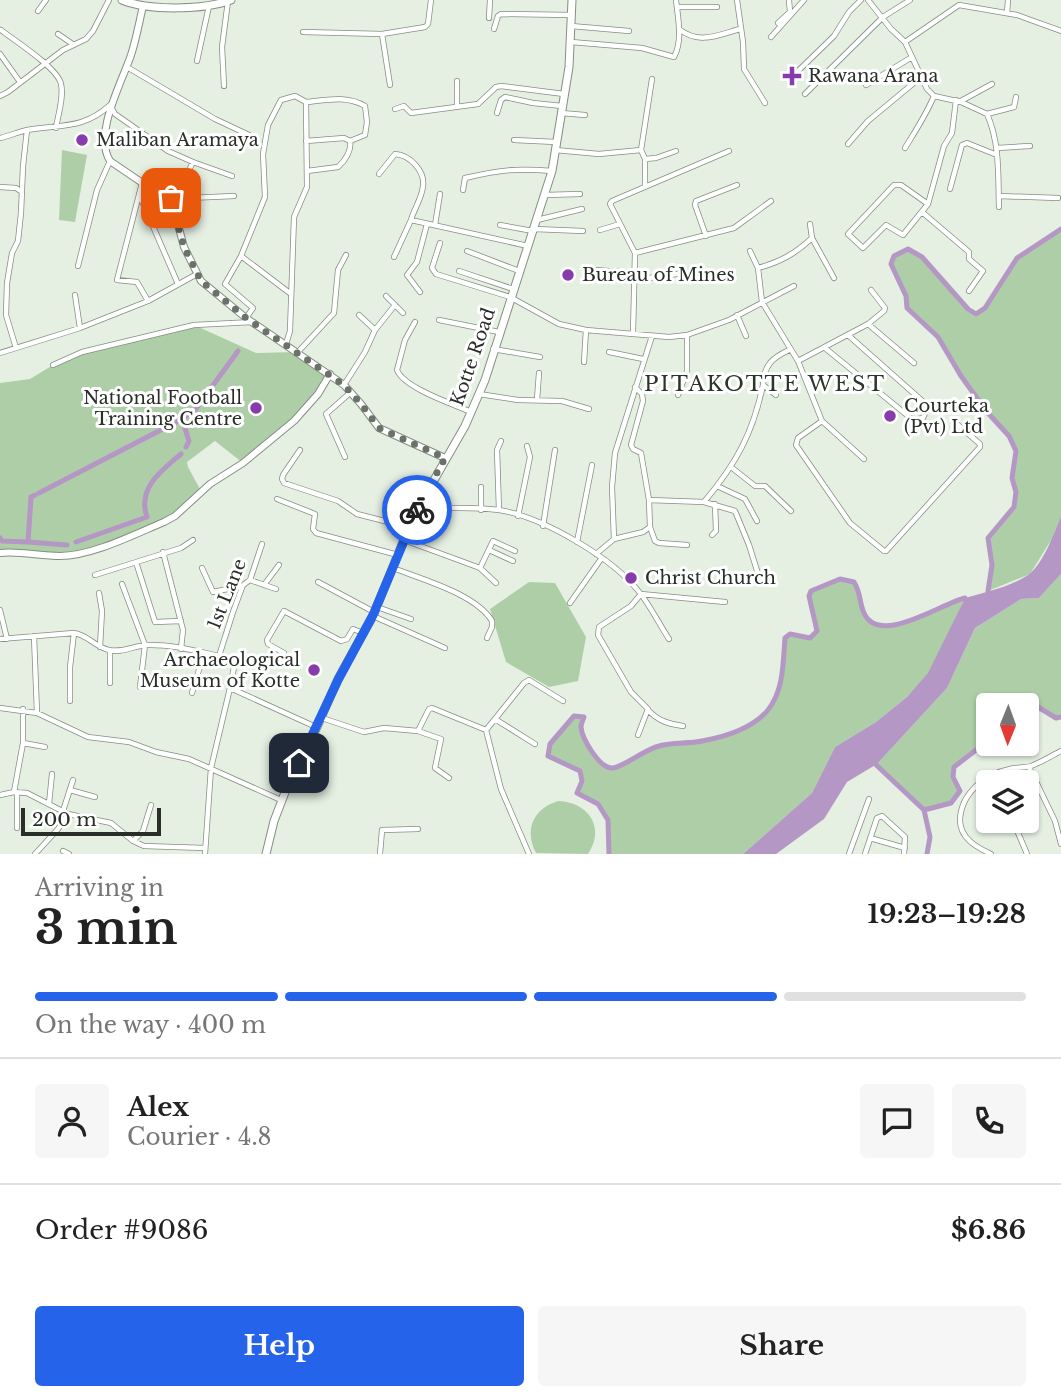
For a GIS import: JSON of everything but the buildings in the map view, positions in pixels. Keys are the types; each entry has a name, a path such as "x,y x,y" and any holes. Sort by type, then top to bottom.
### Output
{"main road":[{"path":"122,0 143,6 209,6 230,0"},
{"name":"Kotte Road","path":"266,854 281,800 338,680 375,612 408,527 480,394 552,171 571,42 572,0"}],"street":[{"path":"38,11 46,0"},
{"path":"0,96 86,39 109,0"},
{"path":"225,86 222,47 230,0"},
{"path":"303,33 382,34 425,27 428,24 431,0"},
{"path":"489,18 490,0"},
{"path":"571,42 642,48 674,57 677,53 679,29 676,0"},
{"path":"737,0 744,69 765,103"},
{"path":"778,23 790,12 789,0"},
{"path":"771,37 804,0"},
{"path":"798,71 834,36 849,12 861,0"},
{"path":"868,0 905,42 927,89 934,96 958,101 987,114 1014,107 1016,97"},
{"path":"805,94 883,17 910,0"},
{"path":"1007,13 1008,0"},
{"path":"905,42 959,5 1017,15 1061,31"},
{"path":"143,6 127,67 110,105 106,143 110,162 168,199 184,247 201,281 249,321 299,352 344,385 379,428 445,458"},
{"path":"197,61 209,6"},
{"path":"677,7 717,7"},
{"path":"494,29 498,16 501,15 571,15"},
{"path":"571,26 629,31"},
{"path":"679,29 686,35 704,40 740,28"},
{"path":"1,30 46,63 57,75 61,85 56,128"},
{"path":"58,34 74,45"},
{"path":"382,34 390,85"},
{"path":"0,54 20,82"},
{"path":"866,85 912,57"},
{"path":"127,67 215,119 248,135"},
{"path":"848,144 868,121 921,77"},
{"path":"645,186 645,159 641,150 652,79"},
{"path":"457,81 457,106"},
{"path":"958,101 992,84"},
{"path":"395,110 404,106 411,113 478,104 500,86 564,94"},
{"path":"249,321 253,308 225,284 242,256 265,197 263,154 268,124 281,100 295,96 306,102 340,98 354,100 365,106 365,135 351,141 344,138 306,141"},
{"path":"905,148 919,125 924,122 934,96"},
{"path":"497,113 501,100 505,97 585,115"},
{"path":"928,204 901,185 894,185 848,234 863,248 886,225 903,235 928,204 944,146 952,133 958,101"},
{"path":"285,344 290,331 294,217 307,187 306,102"},
{"path":"0,138 27,130 86,122 110,105"},
{"path":"110,105 115,114 167,150 232,176"},
{"path":"987,114 994,130 997,148 999,207"},
{"path":"16,348 6,315 7,283 12,253 18,241 27,130"},
{"path":"514,140 599,154 641,150"},
{"path":"307,171 338,167 348,154 351,141"},
{"path":"950,189 962,145 967,143 997,155"},
{"path":"997,148 1030,146"},
{"path":"645,159 676,151"},
{"path":"633,333 635,253 610,204 645,186 729,151"},
{"path":"379,174 396,154 402,155 415,164 424,186 394,257"},
{"path":"78,267 97,190 110,162"},
{"path":"168,199 179,191 193,162"},
{"path":"463,190 465,178 496,170 552,171"},
{"path":"142,182 117,280 137,282 148,301"},
{"path":"706,236 696,201 737,185"},
{"path":"0,187 22,191"},
{"path":"139,193 178,284"},
{"path":"435,225 440,194"},
{"path":"545,195 580,194"},
{"path":"168,199 234,196"},
{"path":"999,196 1058,198"},
{"path":"635,253 734,228 771,201"},
{"path":"537,220 582,209"},
{"path":"922,212 968,252 969,259 983,271 969,291"},
{"path":"411,220 527,246"},
{"path":"420,292 407,275 417,262 427,224"},
{"path":"600,230 621,224"},
{"path":"810,224 812,238 834,278"},
{"path":"500,225 533,230 583,231"},
{"path":"758,268 779,262 796,253 812,238"},
{"path":"440,243 432,272 510,297 559,324 586,330 652,337 687,335 737,315 794,286"},
{"path":"467,251 519,271"},
{"path":"751,251 758,268 762,302 798,361 822,421 864,459"},
{"path":"299,352 334,313 338,270 346,255"},
{"path":"242,256 292,294"},
{"path":"596,270 635,273"},
{"path":"460,271 513,289"},
{"path":"635,280 691,272"},
{"path":"0,353 80,328 148,301 197,274"},
{"path":"798,361 868,324 885,308 871,290"},
{"path":"75,295 80,328"},
{"path":"386,296 402,313"},
{"path":"344,385 372,340 375,330 395,305"},
{"path":"737,315 746,336"},
{"path":"359,316 375,330"},
{"path":"439,320 499,332"},
{"path":"53,365 100,347 194,325 249,321"},
{"path":"415,323 405,340 398,374 409,383 471,412"},
{"path":"868,324 914,363"},
{"path":"584,362 586,330"},
{"path":"678,396 687,371 687,335"},
{"path":"825,348 913,421 923,418 928,406 848,335"},
{"path":"614,539 612,487 615,453 652,337"},
{"path":"493,349 540,357"},
{"path":"704,502 731,467 756,420 765,369 769,361 789,349"},
{"path":"609,352 643,359"},
{"path":"537,400 539,373"},
{"path":"0,553 15,551 62,556 78,554 164,522 294,421 318,394 330,374"},
{"path":"763,385 776,395"},
{"path":"634,387 642,394 643,401 631,445 641,453 649,500 650,527 655,541 659,543 687,545"},
{"path":"345,457 326,414 351,393"},
{"path":"480,394 518,400 562,401 589,410"},
{"path":"822,421 798,438 796,445 850,523 884,551 980,447 980,444 958,425"},
{"path":"499,510 497,450 501,441"},
{"path":"518,516 530,457 527,446"},
{"path":"300,450 283,475 284,483 338,501 358,514 408,527"},
{"path":"543,526 555,450"},
{"path":"577,542 592,465"},
{"path":"731,467 755,486 765,486 791,512"},
{"path":"717,486 745,499 757,521"},
{"path":"481,487 481,510"},
{"path":"277,499 315,514 313,529 316,533 398,555"},
{"path":"649,500 704,502 734,511 750,545 760,580"},
{"path":"712,536 716,531 715,505"},
{"path":"418,508 499,510 577,542 596,554 641,594 668,639"},
{"path":"596,554 614,539 643,532 650,527"},
{"path":"95,575 181,548 193,540"},
{"path":"404,540 480,568 496,583"},
{"path":"480,568 493,541 515,551"},
{"name":"1st Lane","path":"219,656 243,586 250,580 262,544"},
{"path":"489,550 513,561"},
{"path":"163,552 183,630 181,649"},
{"path":"570,603 601,559"},
{"path":"136,562 155,622 181,621"},
{"path":"264,585 279,565"},
{"path":"202,568 213,592 243,586"},
{"path":"393,568 436,584 479,608 492,621 487,638"},
{"path":"250,580 276,589"},
{"path":"318,582 445,648"},
{"path":"122,584 145,645 140,687"},
{"path":"99,593 103,611 100,647"},
{"path":"641,594 725,602"},
{"path":"641,594 631,606 599,627 598,635 631,692 655,718 683,726"},
{"path":"0,610 7,639"},
{"path":"284,653 268,644 267,640 284,611 341,641 347,639 353,629 364,633"},
{"path":"375,612 411,619"},
{"path":"70,701 74,633"},
{"path":"0,639 74,633 83,634 100,647 110,650 127,651 145,645 204,653 229,658 235,662 211,768 205,851 144,846 133,841 111,823 66,812 27,793 0,795"},
{"path":"34,636 37,713"},
{"path":"110,650 110,683"},
{"path":"192,693 204,653"},
{"path":"486,730 529,680 563,701"},
{"path":"230,688 317,727"},
{"path":"0,708 37,713 88,737 129,742 156,752 189,759 281,800"},
{"path":"418,731 430,708 486,730"},
{"path":"17,828 16,792 23,743 23,709"},
{"path":"638,735 648,709"},
{"path":"321,717 364,732 384,728 418,731 441,739 435,768 449,778"},
{"path":"495,719 535,744"},
{"path":"486,730 501,789 529,854"},
{"path":"23,743 44,747"},
{"path":"1006,770 1029,767 1061,751"},
{"path":"1029,767 1055,821 1061,844"},
{"path":"49,804 52,774"},
{"path":"35,854 58,829 66,812 73,780"},
{"path":"976,786 966,797 960,819 962,834 978,848 991,854"},
{"path":"70,790 95,797"},
{"path":"849,854 869,799"},
{"path":"133,841 143,831 151,805"},
{"path":"865,854 873,828 878,816 884,817 905,837 904,851 870,838"},
{"path":"380,854 382,830 418,829"},
{"path":"1018,833 1027,854"},
{"path":"63,852 69,854"}],"green space":[{"path":"62,150 87,155 75,222 59,220"},
{"path":"1061,229 1061,516 1053,537 1030,574 988,591 992,565 988,538 1014,507 1016,492 1012,478 1016,451 1009,436 987,412 961,376 938,337 907,308 906,296 891,264 894,256 908,249 922,257 968,309 976,314 985,308 1017,258"},
{"path":"194,325 256,353 298,352 330,374 294,421 243,463 215,441 187,462 201,491 164,522 78,554 0,553 0,383 30,379 82,352"},
{"path":"1061,574 1061,717 1056,718 1040,708 1040,693 976,693 976,750 954,767 953,777 960,791 951,803 924,810 877,764 947,688 975,628 1021,599 1039,598"},
{"path":"840,579 854,582 867,619 881,626 905,623 965,598 929,673 907,697 876,722 835,747 812,793 743,854 609,854 608,820 598,804 577,793 582,781 580,771 548,756 561,729 574,716 584,717 581,727 588,745 601,763 611,768 659,746 711,739 746,727 768,710 777,694 785,638 790,634 810,638 817,631 810,605 811,591"},
{"path":"529,582 555,583 586,637 578,681 549,687 506,662 490,609"},
{"path":"558,801 578,806 591,818 595,834 588,854 536,853 531,836 533,821 542,809"}],"shaded area":[{"path":"1061,516 1061,574 1039,598 1021,599 975,628 947,688 877,764 847,782 824,819 776,854 743,854 812,793 835,747 876,722 907,697 928,673 965,598 1013,583 1033,571 1048,548"}],"waterway":[{"path":"988,591 992,565 988,538 1014,507 1016,492 1012,478 1016,451 1009,436 987,412 961,376 938,337 907,308 906,296 891,264 894,256 908,249 922,257 968,309 976,314 985,308 1017,258 1061,229"},
{"path":"39,493 195,410 238,351"},
{"path":"182,419 189,441 186,447"},
{"path":"76,542 147,517 145,497 148,489 159,474 181,454"},
{"path":"35,495 31,497 28,542 67,545"},
{"path":"0,538 2,541 28,542"},
{"path":"609,854 608,820 598,804 577,793 582,781 580,771 548,756 550,744 574,716 584,717 581,727 588,745 596,758 611,768 659,746 719,737 738,731 768,710 777,694 782,676 785,638 790,634 810,638 817,631 809,596 811,591 840,579 854,582 864,613 872,622 883,626 912,620 965,598"},
{"path":"1040,708 1056,718 1061,717"},
{"path":"927,854 930,837 924,810 951,803 960,791 953,777 954,767 976,750"},
{"path":"873,762 924,810"}],"way so far":[{"path":"171,198 166,200 177,222 184,247 201,281 246,318 344,385 379,428 445,458 417,510"}],"place":[{"name":"Rawana Arana","path":"792,76"},
{"name":"Maliban Aramaya","path":"82,140"},
{"name":"Bureau of Mines","path":"568,275"},
{"name":"National Football Training Centre","path":"256,408"},
{"name":"Courteka (Pvt) Ltd","path":"890,416"},
{"name":"Christ Church","path":"631,578"},
{"name":"Archaeological Museum of Kotte","path":"314,670"}],"district":[{"name":"PITAKOTTE WEST","path":"765,384"}],"route":[{"path":"299,763 338,680 373,615 417,510"}]}
